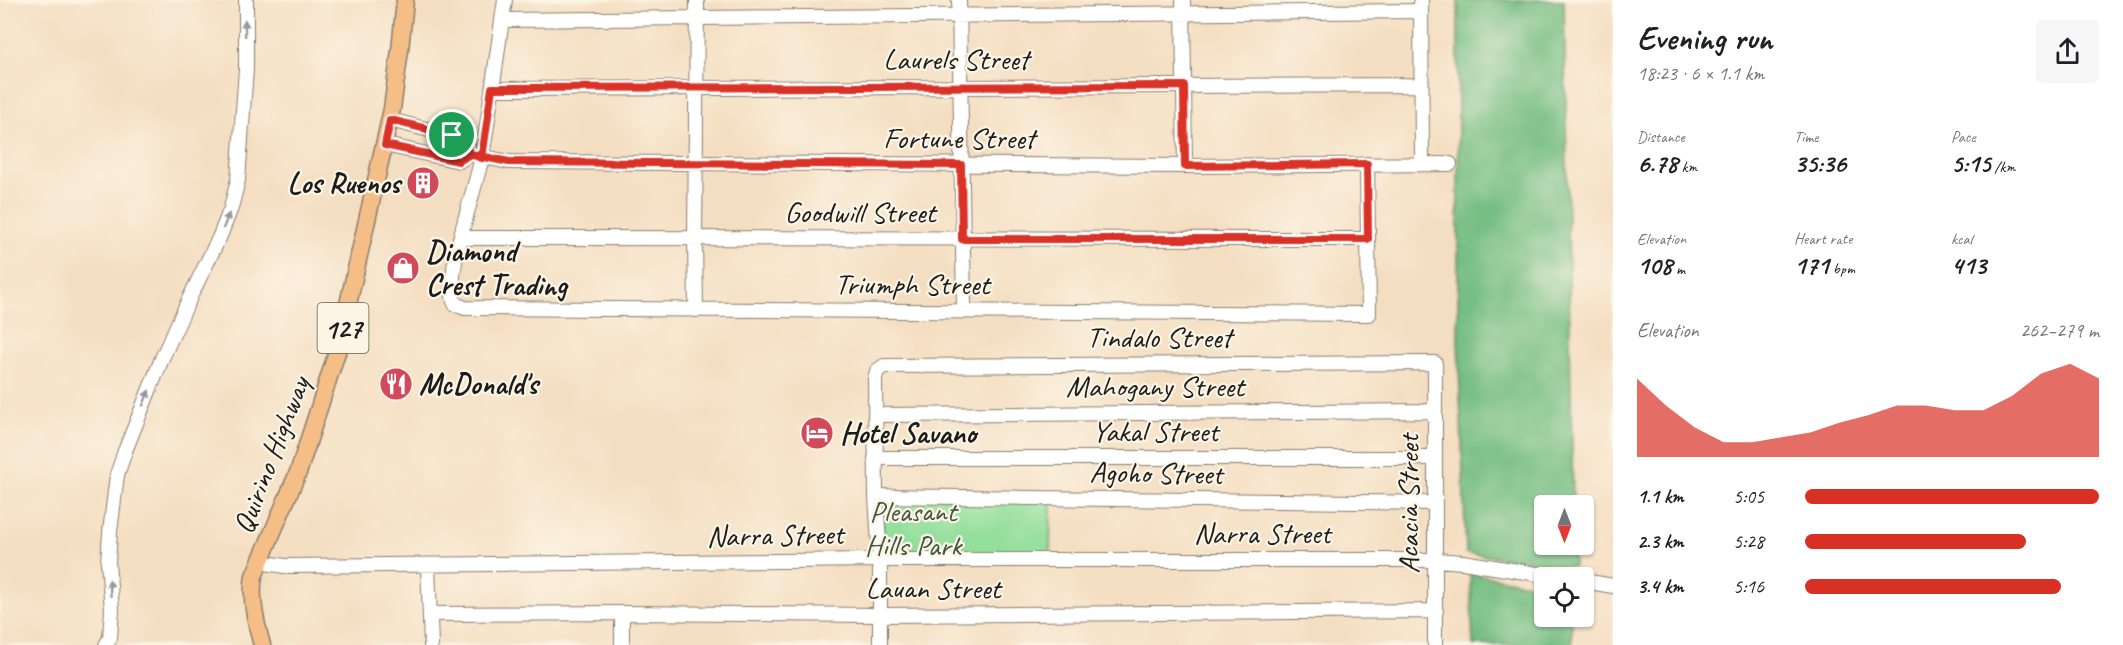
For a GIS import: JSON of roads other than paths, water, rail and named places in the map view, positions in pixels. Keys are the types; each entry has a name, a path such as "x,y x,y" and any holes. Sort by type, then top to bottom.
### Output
{"main road":[{"name":"Quirino Highway","path":"262,645 254,609 252,586 299,470 338,349 390,120 405,0"}],"street":[{"path":"106,645 110,638 112,609 108,563 117,475 163,356 220,236 231,208 238,180 246,69 246,0"},
{"path":"460,238 492,88 505,0"},
{"path":"696,310 697,0"},
{"path":"959,0 964,311"},
{"path":"502,20 960,15 1183,7 1421,6 1422,164"},
{"path":"1183,7 1185,166"},
{"name":"Laurels Street","path":"492,88 1421,85"},
{"path":"390,120 465,139 476,156"},
{"name":"Fortune Street","path":"385,145 459,161 476,156 509,162 1185,166 1450,164"},
{"path":"1367,164 1368,239"},
{"name":"Goodwill Street","path":"460,238 1368,239"},
{"name":"Triumph Street","path":"460,238 451,294 455,304 465,309 1369,314 1368,239"},
{"name":"Tindalo Street","path":"875,415 875,378 877,370 884,366 1435,363"},
{"name":"Acacia Street","path":"1435,363 1435,645"},
{"name":"Mahogany Street","path":"875,415 1435,411"},
{"path":"875,415 880,560 880,645"},
{"name":"Yakal Street","path":"876,458 1435,458"},
{"name":"Agoho Street","path":"876,496 1436,503"},
{"name":"Narra Street","path":"260,562 285,566 880,560 1436,560 1534,573"},
{"path":"428,565 431,645"},
{"path":"1594,583 1613,586"},
{"name":"Lauan Street","path":"430,614 880,615 1436,611"},
{"path":"622,613 622,645"}],"place":[{"name":"Los Ruenos","path":"423,183"},
{"name":"Diamond Crest Trading","path":"403,268"},
{"name":"McDonald's","path":"396,384"},
{"name":"Hotel Savano","path":"817,433"}],"park label":[{"name":"Pleasant Hills Park","path":"913,528"}]}
